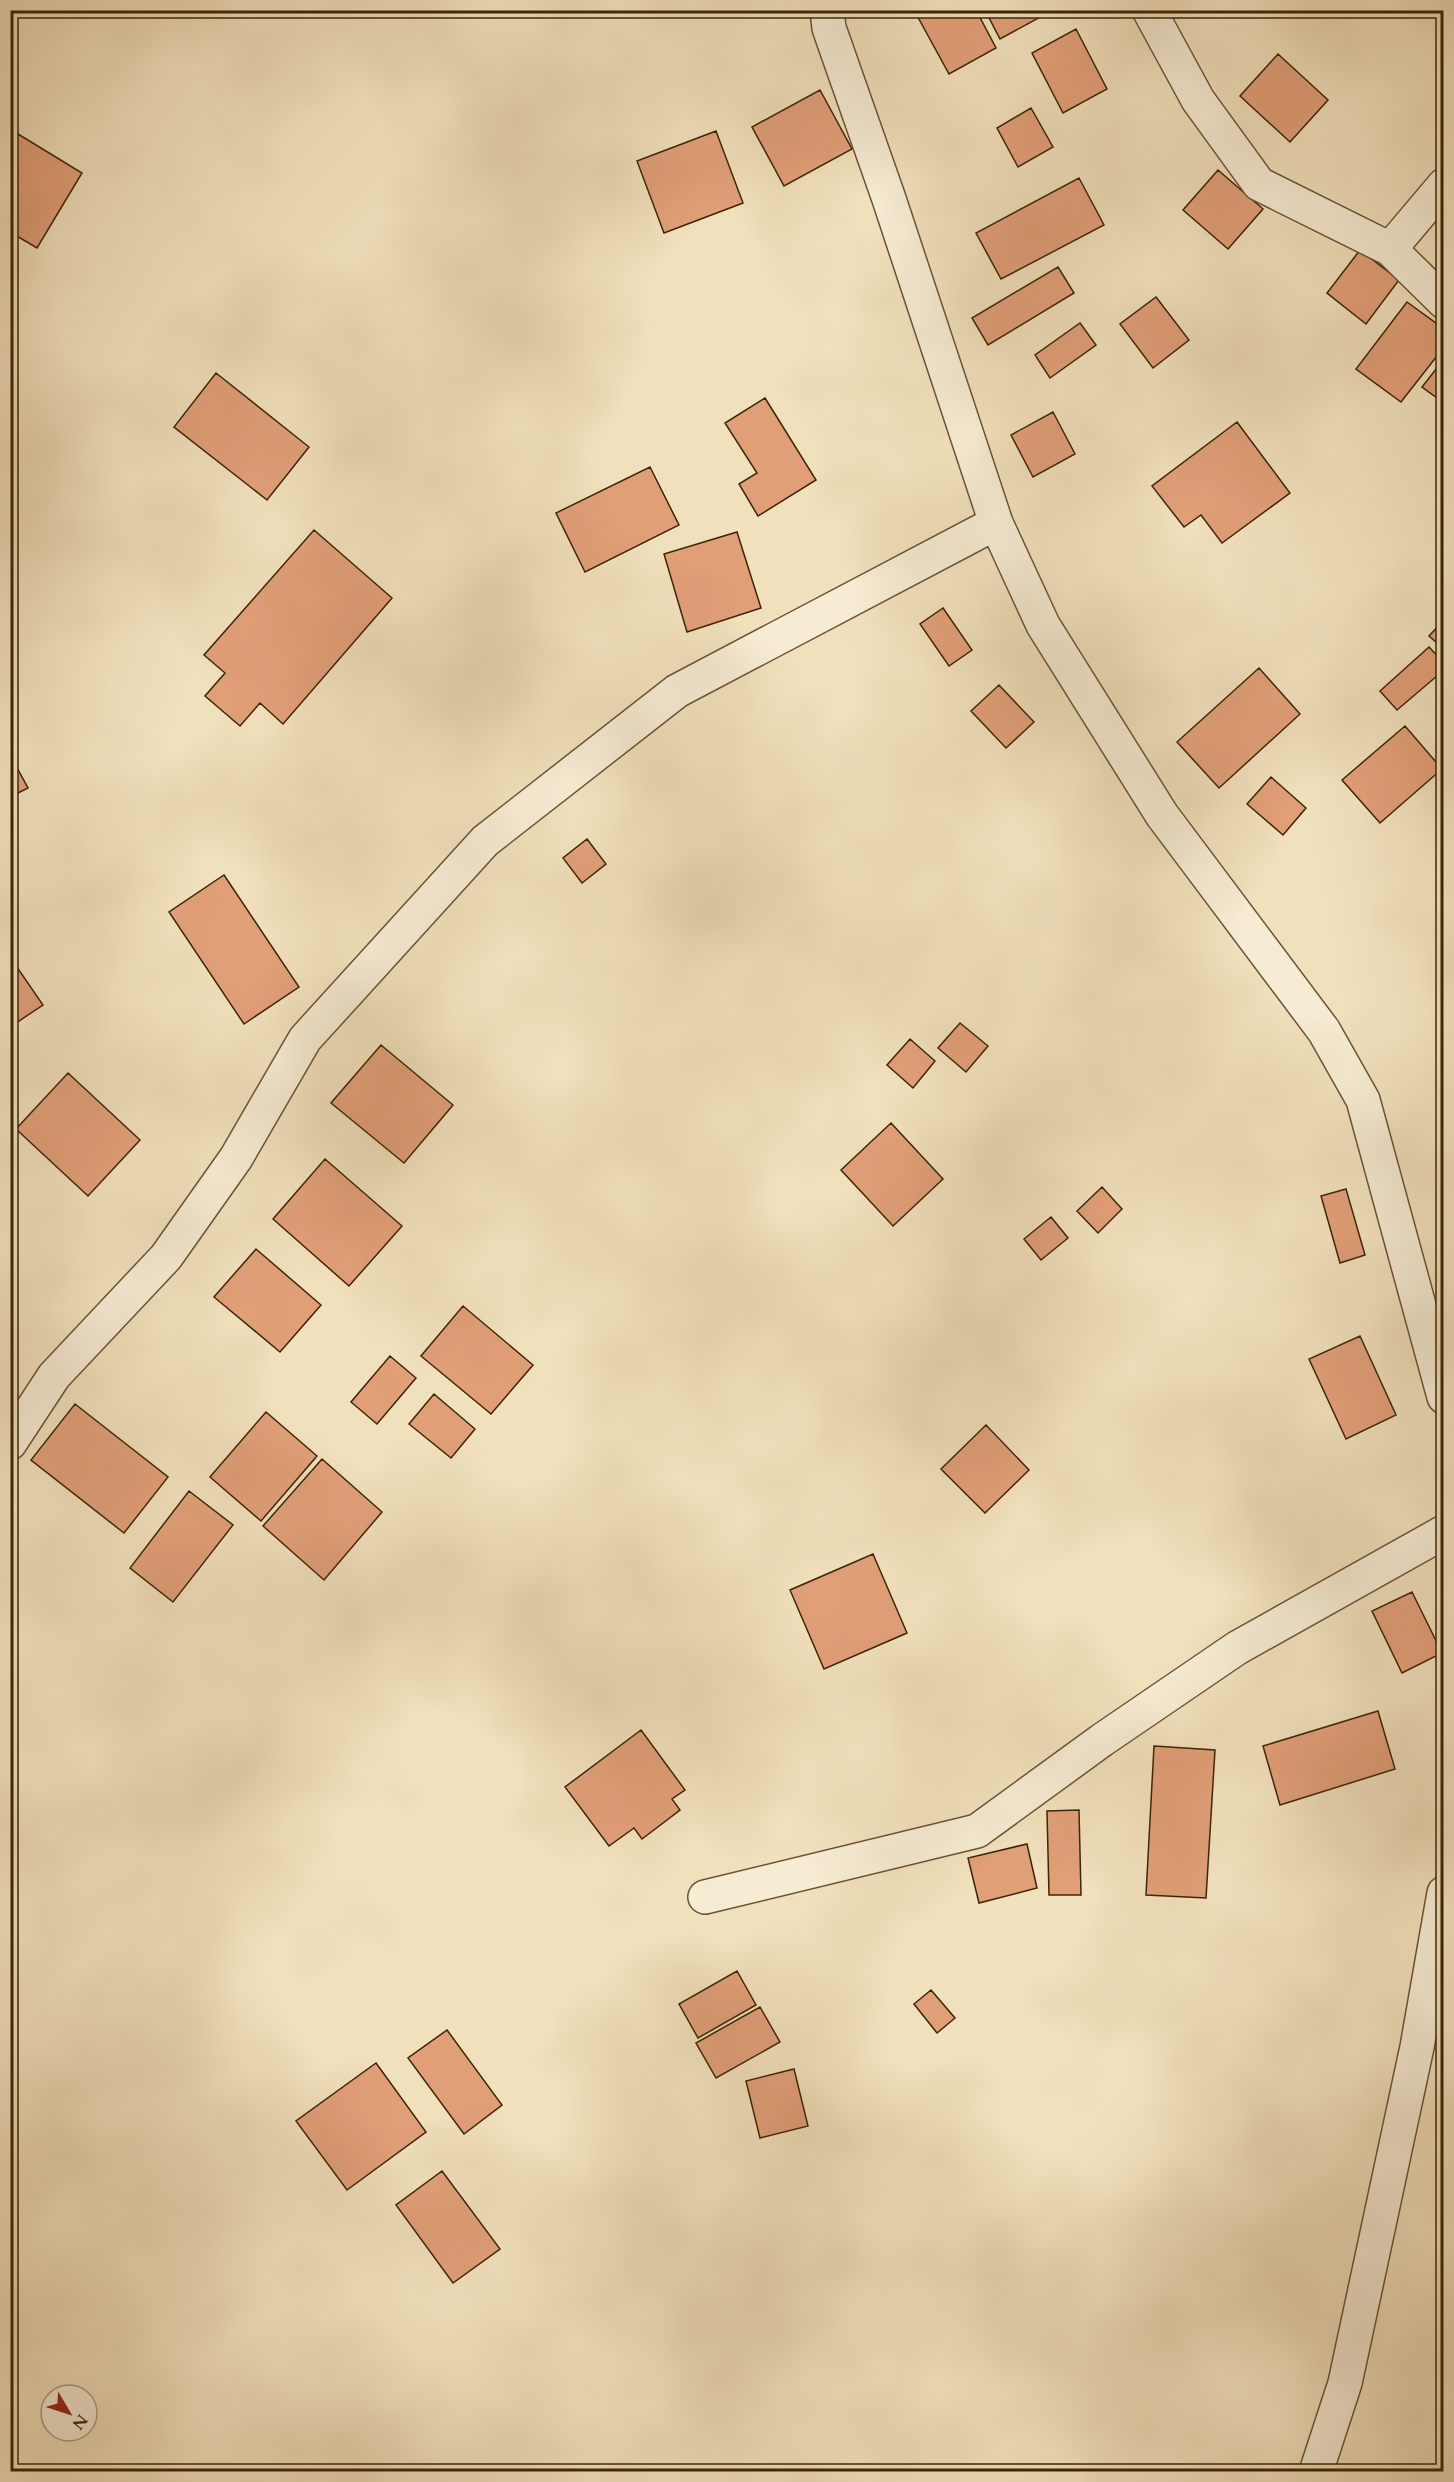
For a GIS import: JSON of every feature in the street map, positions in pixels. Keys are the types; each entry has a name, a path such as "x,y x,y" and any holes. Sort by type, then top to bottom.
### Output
{"street":[{"path":"826,10 829,28 889,199 996,523 1043,625 1155,805 1324,1031 1363,1100 1443,1396"},
{"path":"1149,10 1198,100 1259,184 1390,249 1443,302"},
{"path":"1390,249 1443,185"},
{"path":"10,1443 54,1376 172,1248 237,1158 305,1039 485,841 677,691 996,523"},
{"path":"705,1897 977,1831 1237,1647 1443,1532"},
{"path":"1316,2472 1345,2383 1417,2047 1443,1893"}],"building":[{"path":"914,10 976,10 996,48 949,74"},
{"path":"985,10 1053,10 1000,39"},
{"path":"1076,29 1107,89 1063,113 1032,53"},
{"path":"1278,54 1328,100 1290,142 1240,96"},
{"path":"820,90 852,149 784,186 752,127"},
{"path":"1031,108 1053,147 1018,167 997,128"},
{"path":"716,131 743,203 664,233 637,161"},
{"path":"18,134 82,173 37,248 10,232 10,145"},
{"path":"1218,170 1263,209 1228,249 1183,210"},
{"path":"1079,178 1104,225 1001,279 976,233"},
{"path":"1360,250 1399,280 1366,324 1327,293"},
{"path":"1058,267 1074,293 988,345 972,318"},
{"path":"1156,297 1189,340 1153,368 1120,324"},
{"path":"1407,302 1444,329 1444,347 1401,402 1356,369"},
{"path":"1080,323 1096,345 1050,378 1035,355"},
{"path":"1444,359 1444,403 1422,387"},
{"path":"216,373 309,447 267,500 174,427"},
{"path":"765,398 816,480 758,516 739,484 757,473 725,423"},
{"path":"1053,412 1075,454 1033,477 1011,435"},
{"path":"1237,422 1290,493 1222,543 1201,515 1184,527 1152,486"},
{"path":"650,467 679,525 585,572 556,513"},
{"path":"314,530 392,598 283,724 260,703 240,726 205,696 225,673 204,655"},
{"path":"737,532 761,608 687,632 664,554"},
{"path":"943,608 972,650 949,666 920,624"},
{"path":"1444,620 1444,649 1429,636"},
{"path":"1429,647 1444,663 1444,670 1397,710 1380,691"},
{"path":"1259,668 1300,714 1219,788 1177,742"},
{"path":"999,685 1034,722 1006,748 971,711"},
{"path":"1405,726 1442,769 1380,823 1342,780"},
{"path":"10,755 28,788 10,797"},
{"path":"1271,777 1306,808 1283,835 1247,804"},
{"path":"587,839 606,864 582,883 563,858"},
{"path":"224,875 299,987 244,1024 169,912"},
{"path":"10,957 43,1005 10,1027"},
{"path":"960,1023 988,1046 966,1072 938,1048"},
{"path":"910,1039 935,1061 913,1088 887,1065"},
{"path":"381,1045 453,1105 404,1163 331,1103"},
{"path":"68,1073 140,1140 88,1196 16,1129"},
{"path":"891,1123 943,1179 893,1226 841,1170"},
{"path":"325,1159 402,1226 349,1286 273,1219"},
{"path":"1102,1187 1122,1209 1098,1233 1077,1211"},
{"path":"1346,1189 1365,1255 1340,1263 1321,1196"},
{"path":"1051,1217 1068,1238 1041,1260 1024,1239"},
{"path":"256,1249 321,1305 280,1352 214,1297"},
{"path":"463,1306 533,1365 491,1414 421,1356"},
{"path":"1360,1336 1396,1415 1346,1439 1309,1359"},
{"path":"390,1356 416,1378 377,1424 351,1402"},
{"path":"434,1394 475,1429 451,1458 409,1424"},
{"path":"75,1404 168,1477 124,1533 31,1460"},
{"path":"266,1412 317,1456 261,1521 210,1477"},
{"path":"986,1425 1029,1470 985,1513 941,1469"},
{"path":"322,1459 382,1512 324,1580 263,1526"},
{"path":"189,1491 233,1525 173,1602 130,1568"},
{"path":"873,1554 907,1633 824,1669 790,1590"},
{"path":"1412,1592 1442,1653 1402,1673 1372,1611"},
{"path":"1378,1711 1395,1769 1280,1805 1263,1746"},
{"path":"641,1730 685,1790 672,1799 680,1810 642,1839 634,1828 609,1846 565,1787"},
{"path":"1154,1746 1215,1750 1206,1898 1146,1895"},
{"path":"1079,1810 1081,1895 1049,1895 1047,1811"},
{"path":"1027,1844 1037,1888 979,1903 968,1858"},
{"path":"737,1971 756,2005 698,2038 679,2004"},
{"path":"931,1990 955,2018 937,2033 914,2004"},
{"path":"760,2007 780,2042 716,2078 696,2043"},
{"path":"447,2030 502,2105 464,2134 408,2058"},
{"path":"376,2063 426,2132 347,2190 296,2121"},
{"path":"794,2069 808,2126 760,2138 746,2081"},
{"path":"442,2171 500,2249 453,2283 396,2205"}]}
